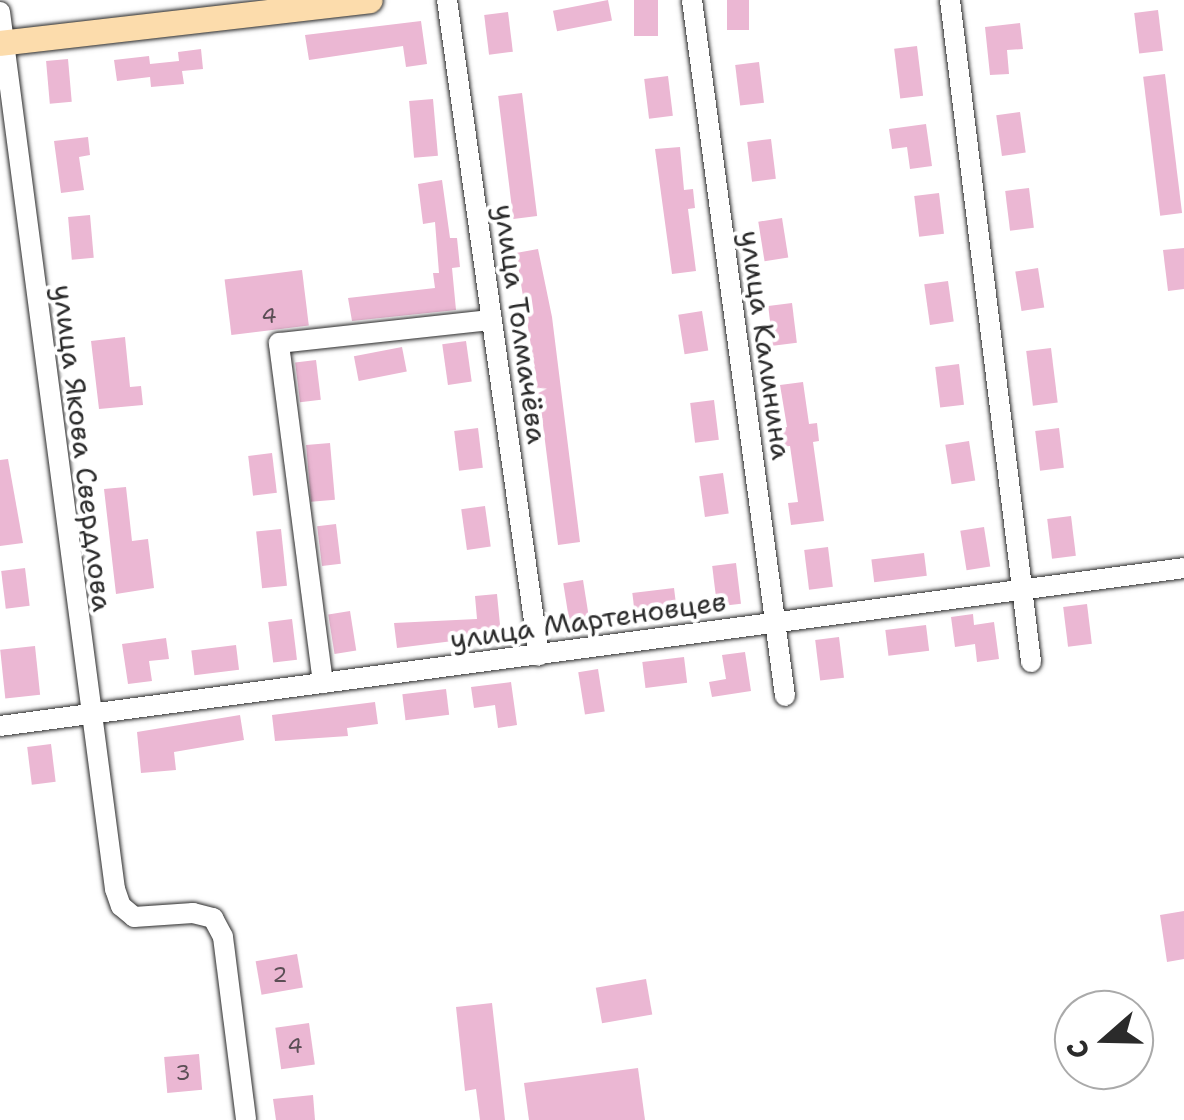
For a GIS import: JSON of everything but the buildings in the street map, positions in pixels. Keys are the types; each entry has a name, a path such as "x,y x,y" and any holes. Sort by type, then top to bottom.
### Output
{"main road":[{"path":"2,43 212,8 370,0"}],"street":[{"name":"улица Толмачёва","path":"448,0 539,656"},
{"name":"улица Калинина","path":"692,0 785,696"},
{"path":"950,0 1031,662"},
{"name":"улица Якова Свердлова","path":"0,12 116,889 121,906 134,918 193,913 212,918 223,937 246,1120"},
{"path":"322,684 279,343 492,320"},
{"name":"улица Мартеновцев","path":"0,726 1184,568"}]}
